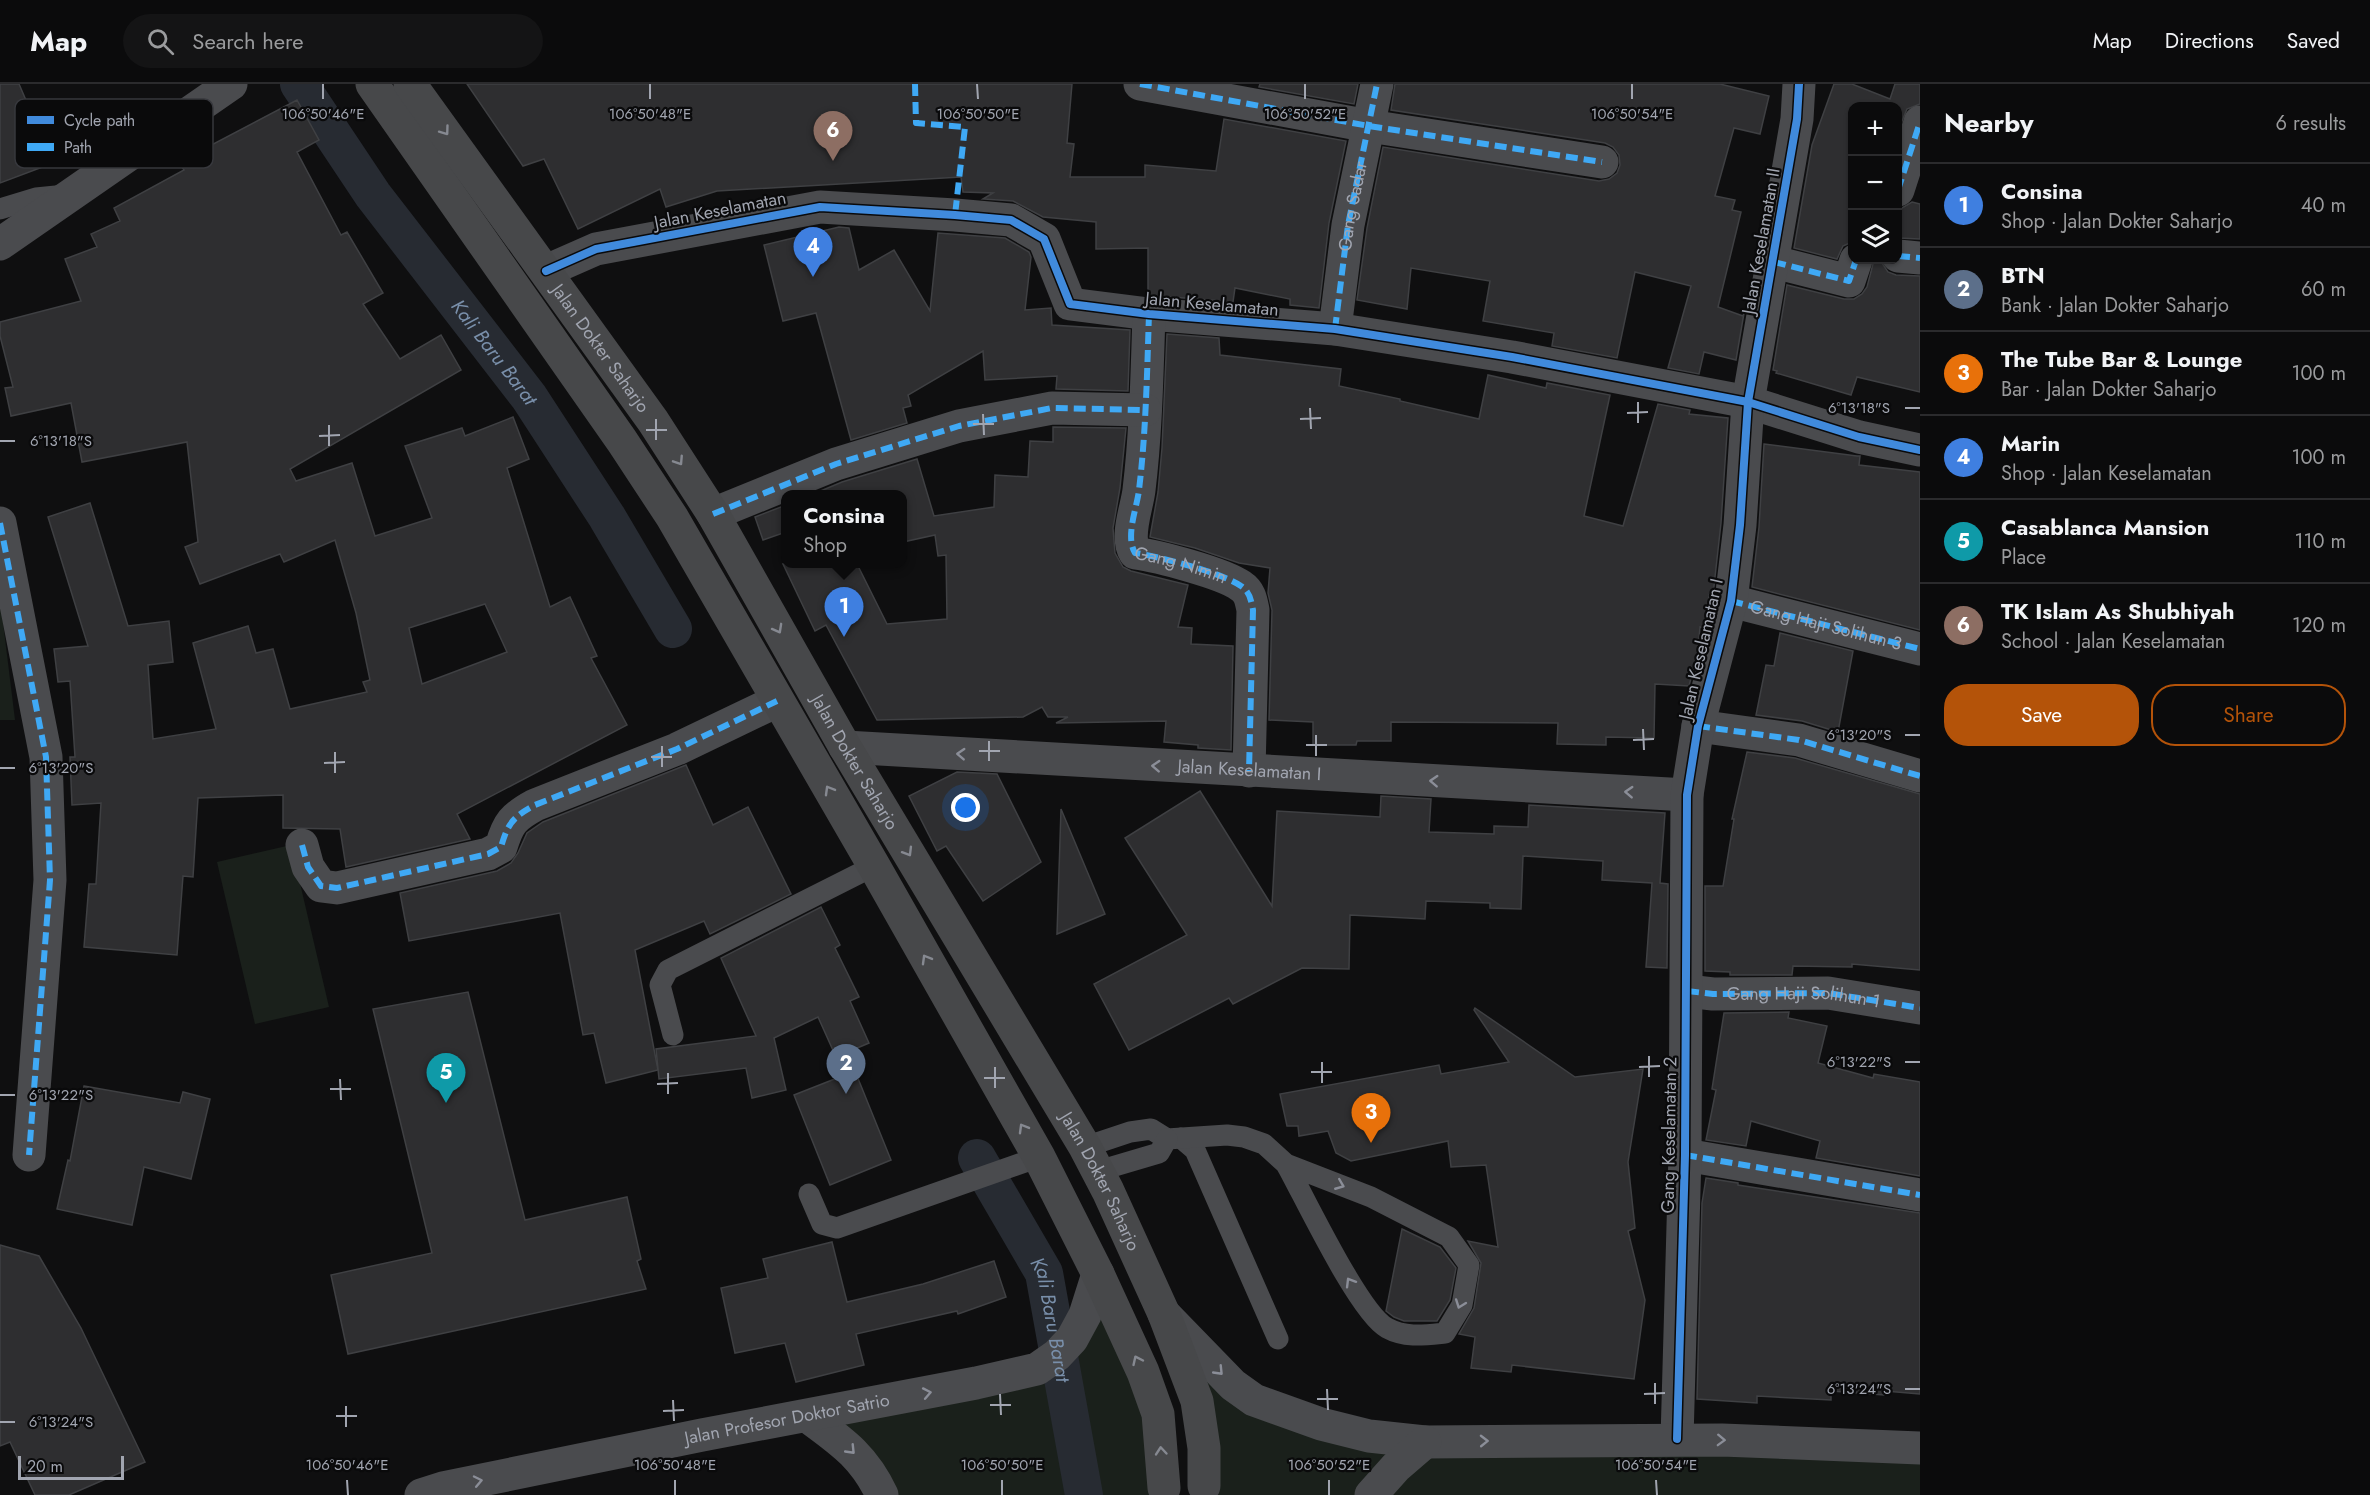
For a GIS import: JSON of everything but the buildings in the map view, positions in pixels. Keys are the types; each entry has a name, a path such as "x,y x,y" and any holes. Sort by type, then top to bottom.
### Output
{"main road":[{"name":"Jalan Dokter Saharjo","path":"372,84 622,441 672,518 874,866 1039,1157 1098,1274 1143,1372 1158,1414 1164,1488"},
{"name":"Jalan Dokter Saharjo","path":"410,84 653,421 713,514 845,747 1091,1159 1164,1314 1197,1401 1204,1448 1204,1486"}],"street":[{"path":"209,99 231,84"},
{"path":"1140,84 1369,126 1602,162"},
{"name":"Gang Sadar","path":"1335,329 1348,225 1377,84"},
{"name":"Jalan Keselamatan II","path":"1748,402 1797,119 1799,84"},
{"path":"1902,178 1920,122"},
{"path":"0,244 109,168"},
{"name":"Jalan Keselamatan","path":"546,271 596,249 820,207 1011,220 1044,239 1070,304 1149,314 1335,329 1512,357 1748,402 1859,437 1920,450"},
{"path":"1902,256 1920,258"},
{"path":"1774,262 1849,281 1855,264"},
{"name":"Gang Nimin","path":"1149,314 1139,490 1131,548 1135,553 1210,572 1241,586 1251,596 1253,610 1248,771"},
{"name":"Jalan Keselamatan I","path":"845,747 1687,795 1698,726 1731,601 1740,525 1748,402"},
{"path":"713,514 836,464 958,426 1052,408 1145,410"},
{"path":"0,523 46,757 50,880 29,1155"},
{"name":"Gang Haji Solihun 3","path":"1731,601 1920,649"},
{"path":"302,845 308,867 321,886 337,888 488,854 501,846 506,829 515,816 535,805 677,749 777,701"},
{"path":"1698,726 1799,740 1920,776"},
{"name":"Gang Keselamatan 2","path":"1677,1439 1685,1155 1687,795"},
{"name":"Gang Haji Solihun 1","path":"1687,991 1713,994 1828,993 1920,1008"},
{"path":"1685,1155 1920,1195"},
{"name":"Jalan Profesor Doktor Satrio","path":"421,1495 443,1488 1037,1369 1057,1355 1072,1339 1085,1316 1098,1274"},
{"path":"1164,1314 1233,1385 1254,1400 1321,1424 1368,1436 1425,1442 1677,1439 1920,1449"},
{"path":"807,1416 848,1446 872,1473 882,1495"},
{"path":"1371,1495 1396,1467 1425,1442"}],"lane":[{"path":"0,209 36,198 70,195"},
{"path":"673,1035 660,985 668,970 874,866"},
{"path":"1091,1159 1130,1132 1151,1129 1195,1150 1278,1339"},
{"path":"1091,1159 1159,1153 1174,1138 1227,1135 1244,1137 1264,1144 1286,1164 1346,1276 1364,1305 1385,1328 1414,1337 1445,1333 1462,1305 1469,1265 1449,1237 1371,1197 1286,1164"},
{"path":"809,1194 822,1224 837,1228 1039,1157"}],"shaded area":[{"path":"0,598 15,720 0,720"},
{"path":"291,845 329,1007 255,1024 217,862"},
{"path":"1098,1274 1143,1372 1164,1495 882,1495 807,1416 1037,1369"},
{"path":"1183,1363 1321,1424 1920,1449 1920,1495 1205,1495"}],"waterway":[{"name":"Kali Baru Barat","path":"299,84 373,195 529,397 607,517 673,629"},
{"name":"Kali Baru Barat","path":"977,1158 1044,1273 1084,1495"}],"marked path":[{"path":"915,84 916,123 965,127 955,215"},
{"path":"1140,84 1369,126 1602,162"},
{"path":"1335,329 1348,225 1377,84"},
{"path":"1902,178 1920,122"},
{"path":"1902,256 1920,258"},
{"path":"1774,262 1849,281 1855,264"},
{"path":"1149,314 1143,446 1139,490 1131,530 1132,546 1135,553 1173,561 1220,576 1241,586 1248,594 1253,610 1249,771"},
{"path":"713,514 836,464 959,426 1052,408 1145,410"},
{"path":"0,523 46,757 50,880 29,1155"},
{"path":"1731,601 1920,649"},
{"path":"302,845 308,867 321,886 337,888 488,854 501,847 506,832 516,817 535,805 677,749 777,701"},
{"path":"1698,726 1799,740 1920,776"},
{"path":"1687,991 1713,994 1828,993 1920,1008"},
{"path":"1685,1155 1920,1195"}],"cycle path":[{"path":"1677,1439 1685,1155 1687,795 1698,726 1731,601 1740,525 1748,402 1797,119 1799,84"},
{"path":"546,271 596,249 820,207 1011,220 1044,239 1070,304 1149,314 1335,329 1512,357 1748,402 1859,437 1920,450"}],"place":[{"name":"TK Islam As Shubhiyah","path":"833,161"},
{"name":"Marin","path":"813,277"},
{"name":"Consina","path":"844,637"},
{"name":"BTN","path":"846,1094"},
{"name":"Casablanca Mansion","path":"446,1103"},
{"name":"The Tube Bar & Lounge","path":"1371,1143"}]}
